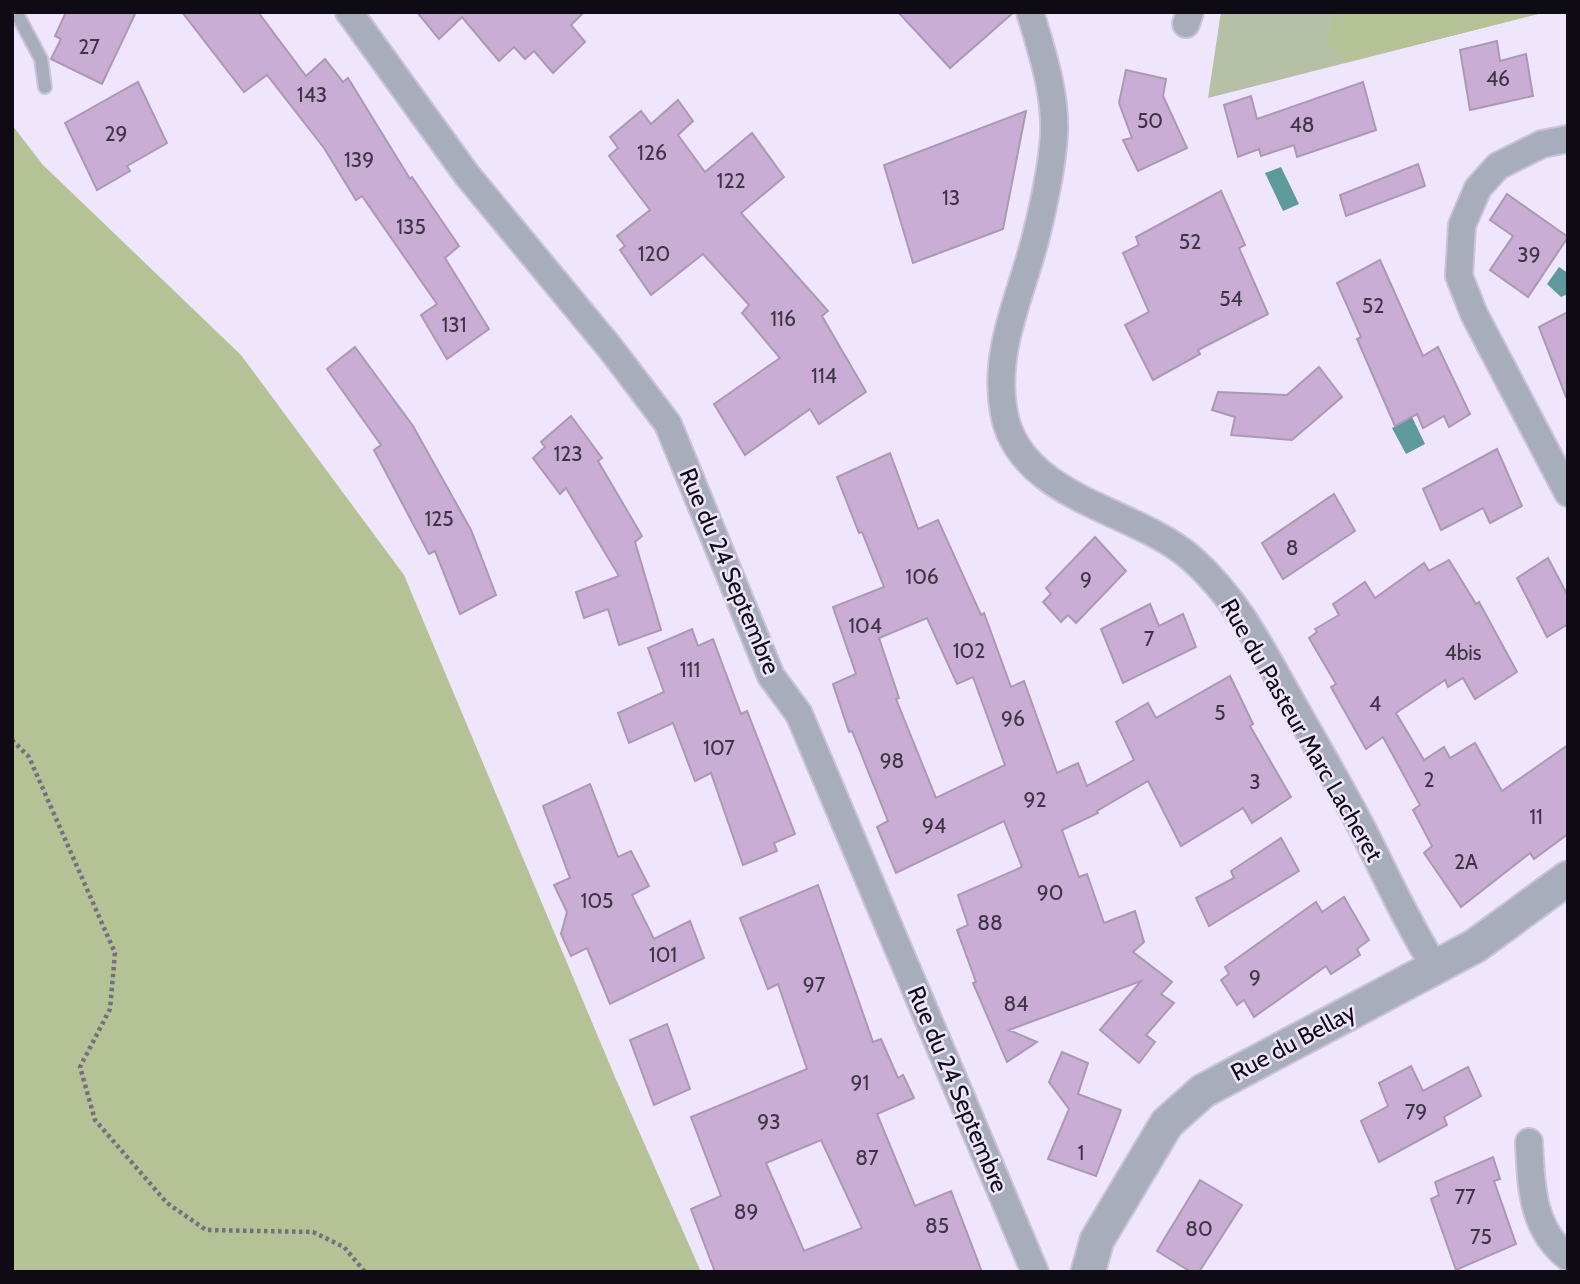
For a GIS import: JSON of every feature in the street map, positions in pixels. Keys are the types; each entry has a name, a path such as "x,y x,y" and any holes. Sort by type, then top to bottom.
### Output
{"street":[{"name":"Rue du 24 Septembre","path":"349,12 467,174 616,355 668,424 771,676 799,714 1035,1272"},
{"name":"Rue du Pasteur Marc Lacheret","path":"1030,12 1048,69 1054,134 1036,235 1011,318 1000,373 1004,416 1019,447 1044,475 1074,495 1136,523 1189,557 1237,606 1344,794 1435,967"},
{"path":"1568,139 1542,144 1498,166 1478,188 1462,225 1459,276 1474,314 1568,493"},
{"name":"Rue du Bellay","path":"1088,1272 1097,1240 1167,1122 1203,1091 1475,946 1568,878"},
{"path":"1529,1142 1532,1198 1541,1223 1558,1250 1568,1257"}],"lane":[{"path":"16,12 41,59 45,87"}],"path":[{"path":"12,740 29,757 115,953 110,1009 80,1068 95,1120 167,1203 206,1230 313,1232 344,1247 365,1272"}],"shaded area":[{"path":"1221,12 1546,12 1208,98"},
{"path":"1336,12 1546,12 1348,62 1326,40"},
{"path":"12,125 43,165 241,355 404,575 615,1077 701,1272 12,1272"},
{"path":"1281,167 1299,204 1283,211 1265,173"},
{"path":"1559,267 1568,273 1568,294 1561,297 1547,284"},
{"path":"1412,417 1425,444 1406,454 1392,428"}],"building":[{"path":"66,12 136,12 102,84 51,59 61,39 55,36"},
{"path":"182,12 258,12 306,76 325,59 343,82 348,78 410,179 412,177 459,246 445,258 489,329 447,359 421,315 437,304 362,196 356,200 324,148 267,75 244,92"},
{"path":"417,12 584,12 571,25 585,42 553,73 534,51 525,59 514,47 499,61 462,17 439,39"},
{"path":"898,12 1014,12 950,68"},
{"path":"1497,41 1500,61 1526,54 1533,96 1470,110 1460,50"},
{"path":"1126,70 1166,79 1163,96 1187,148 1138,171 1123,140 1132,138 1119,103"},
{"path":"138,82 167,143 127,166 130,171 97,190 65,123"},
{"path":"1363,82 1376,130 1297,157 1294,145 1261,156 1259,149 1238,157 1224,105 1251,96 1257,119"},
{"path":"678,100 693,121 678,135 705,172 752,133 784,177 741,213 828,311 822,316 866,392 819,424 810,409 745,455 714,404 780,358 742,313 749,305 703,254 651,295 620,250 625,246 617,236 650,210 609,156 618,148 610,137 641,111 651,124"},
{"path":"1026,111 1003,229 913,263 884,165"},
{"path":"1418,164 1425,186 1346,216 1340,195"},
{"path":"1221,191 1245,245 1239,248 1268,314 1198,350 1200,354 1153,380 1125,325 1149,312 1123,253 1139,245 1136,237"},
{"path":"1507,194 1568,237 1528,297 1490,270 1513,236 1490,220"},
{"path":"1380,260 1423,356 1438,347 1470,414 1449,427 1444,416 1423,428 1417,414 1395,426 1357,339 1361,337 1337,283"},
{"path":"1568,312 1568,397 1566,397 1539,327"},
{"path":"355,347 413,426 471,530 496,595 460,614 435,551 429,554 374,450 381,445 327,369"},
{"path":"1319,367 1342,397 1292,440 1231,435 1235,417 1212,410 1218,392 1287,395"},
{"path":"571,416 602,458 598,461 642,536 635,542 661,630 619,645 608,609 584,618 576,592 619,576 566,488 560,494 533,458 545,447 541,442"},
{"path":"1497,449 1522,506 1490,523 1483,508 1441,530 1423,489"},
{"path":"890,453 918,529 938,520 981,615 984,613 1011,687 1024,681 1057,773 1078,763 1087,786 1134,760 1116,722 1148,703 1156,718 1230,676 1253,724 1250,726 1291,797 1252,823 1243,808 1181,846 1148,781 1097,811 1098,813 1062,830 1079,877 1087,874 1104,923 1135,911 1144,942 1133,952 1172,982 1161,994 1174,1003 1146,1035 1155,1042 1139,1063 1100,1030 1141,981 1009,1030 1037,1042 1007,1062 973,983 976,982 957,930 968,925 958,895 1022,867 1004,821 896,873 877,827 888,821 852,731 849,732 833,684 856,674 833,607 884,587 837,477","holes":["927,618 957,684 973,677 1005,765 936,798 896,699 899,698 879,638"]},
{"path":"1334,494 1355,531 1283,579 1262,543"},
{"path":"1095,537 1126,571 1076,623 1068,615 1061,622 1043,602 1051,594 1046,588"},
{"path":"1548,558 1568,596 1568,624 1547,637 1517,578"},
{"path":"1449,560 1476,604 1479,602 1517,672 1475,699 1463,678 1448,687 1445,680 1396,713 1424,760 1444,747 1450,758 1475,743 1502,791 1568,745 1568,834 1534,859 1530,853 1461,907 1424,853 1432,846 1413,810 1420,805 1383,737 1366,749 1331,687 1336,684 1309,638 1317,632 1315,629 1339,615 1333,604 1365,582 1375,598 1424,563 1429,571"},
{"path":"1150,604 1159,626 1183,614 1196,647 1123,683 1101,629"},
{"path":"692,629 698,646 713,639 741,714 747,711 795,834 774,843 777,851 743,865 711,773 695,781 673,723 629,743 618,713 664,692 648,648"},
{"path":"590,784 618,857 631,851 649,886 632,895 654,939 690,921 704,958 610,1004 587,948 571,956 561,934 567,912 554,885 570,878 543,806"},
{"path":"1281,838 1299,871 1209,926 1196,898 1234,878 1231,871"},
{"path":"818,885 873,1042 881,1039 898,1078 903,1075 914,1098 877,1114 915,1206 951,1191 982,1272 715,1272 691,1209 721,1196 691,1117 807,1069 778,984 768,989 740,918","holes":["821,1140 862,1228 804,1251 766,1163"]},
{"path":"1344,897 1369,940 1357,949 1360,955 1331,974 1326,966 1254,1017 1244,1000 1237,1005 1221,980 1229,974 1225,967 1316,902 1322,912"},
{"path":"667,1024 690,1089 654,1105 630,1040"},
{"path":"1062,1052 1088,1063 1078,1094 1121,1110 1096,1176 1048,1159 1069,1109 1049,1082"},
{"path":"1411,1066 1423,1091 1468,1067 1481,1096 1444,1117 1447,1125 1379,1162 1361,1121 1388,1106 1379,1083"},
{"path":"1493,1157 1500,1179 1494,1181 1516,1244 1456,1270 1431,1199 1439,1195 1435,1182"},
{"path":"1200,1180 1242,1205 1199,1272 1191,1272 1157,1251"}]}
